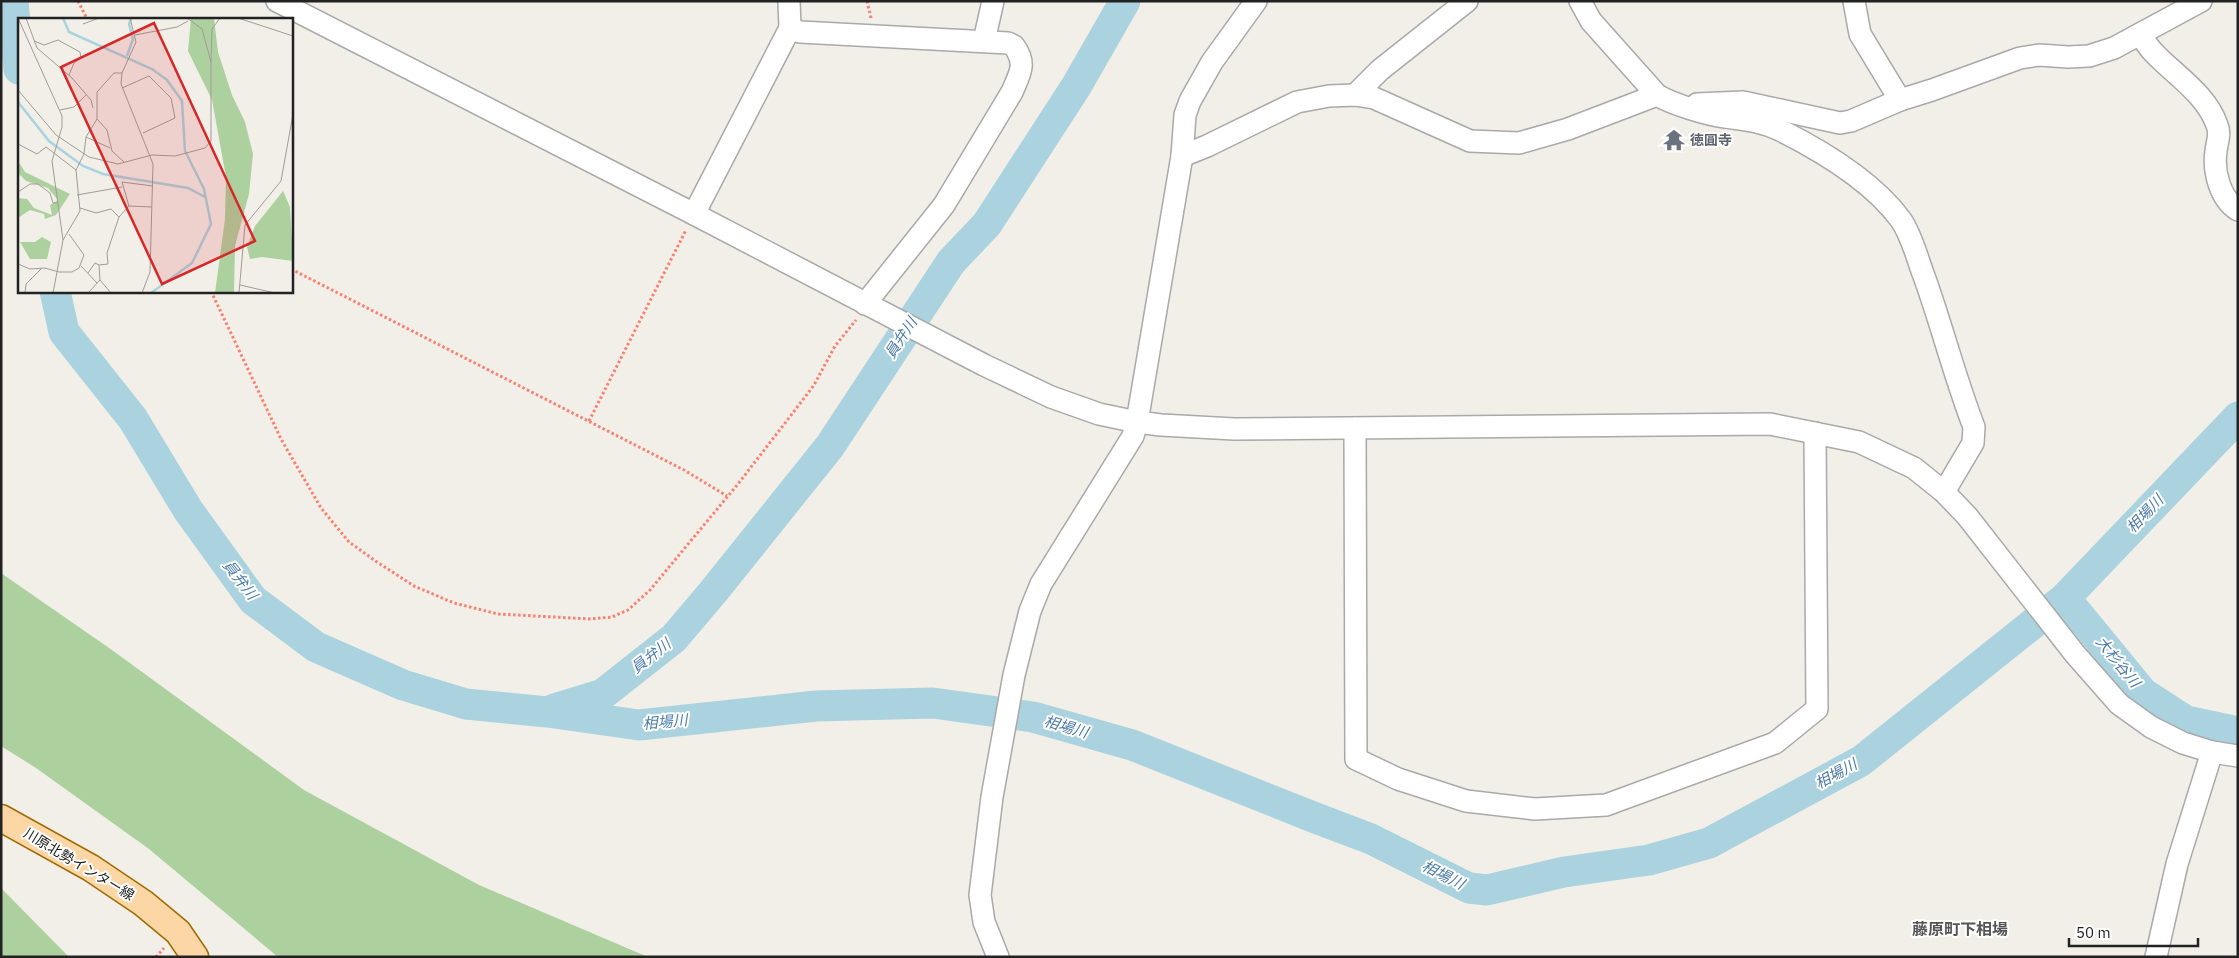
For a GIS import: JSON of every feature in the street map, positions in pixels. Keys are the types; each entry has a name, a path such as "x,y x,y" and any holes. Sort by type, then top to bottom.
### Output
{"main road":[{"name":"川原北勢インター線","path":"1,818 91,868 143,903 178,932 195,957"}],"street":[{"path":"277,1 694,214 984,365 1051,397 1100,414 1161,425 1234,429 1770,424 1867,446 1914,468 1944,492 1967,516 2102,687 2136,717 2167,736 2212,752 2238,756"},
{"path":"694,214 790,28 789,1"},
{"path":"984,41 993,1"},
{"path":"998,957 984,922 980,895 992,797 1014,676 1030,611 1037,591 1132,436 1137,422 1182,156 1185,115 1190,101 1212,62 1256,1"},
{"path":"1355,96 1380,70 1467,1"},
{"path":"1580,1 1591,21 1657,95 1669,102 1724,117 1760,122 1779,130 1862,181 1884,201 1902,222 1911,241 1939,318 1974,427 1973,443 1944,492"},
{"path":"1854,1 1860,34 1900,100"},
{"path":"1685,105 1743,102 1840,124 1900,100 2020,58 2040,55 2088,56 2114,48 2201,1"},
{"path":"790,28 800,32 984,41 1014,46 1022,61 1021,72 1015,85 944,205 869,305"},
{"path":"2140,34 2153,52 2193,88 2217,124 2220,132 2215,169 2223,192 2229,202 2238,210"},
{"path":"1182,156 1298,102 1329,96 1374,98 1470,141 1519,143 1568,129 1657,95"},
{"path":"1356,428 1356,759 1398,780 1466,801 1535,809 1606,805 1775,743 1817,709 1816,433"},
{"path":"2156,957 2177,864 2212,752"}],"path":[{"path":"78,1 86,18"},
{"path":"589,421 694,214"},
{"path":"292,270 684,470 727,496"},
{"path":"211,292 281,439 321,508 349,542 414,586 454,603 498,614 590,619 620,614 638,602 650,590 814,385 835,346 869,305"}],"green space":[{"path":"1,573 112,650 304,790 479,885 648,957 278,957 149,849 36,768 1,746"},
{"path":"1,888 69,957 1,957"}],"waterway":[{"name":"員弁川","path":"13,1 18,58"},
{"name":"員弁川","path":"554,709 603,694 674,638 713,592 830,446 951,262 987,224 1077,85 1125,1"},
{"name":"相場川","path":"55,292 64,332 133,419 188,510 253,600 316,647 403,685 466,704 547,712 639,725 816,706 933,703 1033,717 1132,745 1371,839 1469,888 1487,890 1564,872 1649,860 1709,843 1861,761 2065,598 2238,417"},
{"name":"大杉谷川","path":"2065,598 2143,693 2186,721 2238,732"}],"place":[{"name":"徳圓寺","path":"1674,140"}],"district":[{"name":"藤原町下相場","path":"1960,929"}]}
